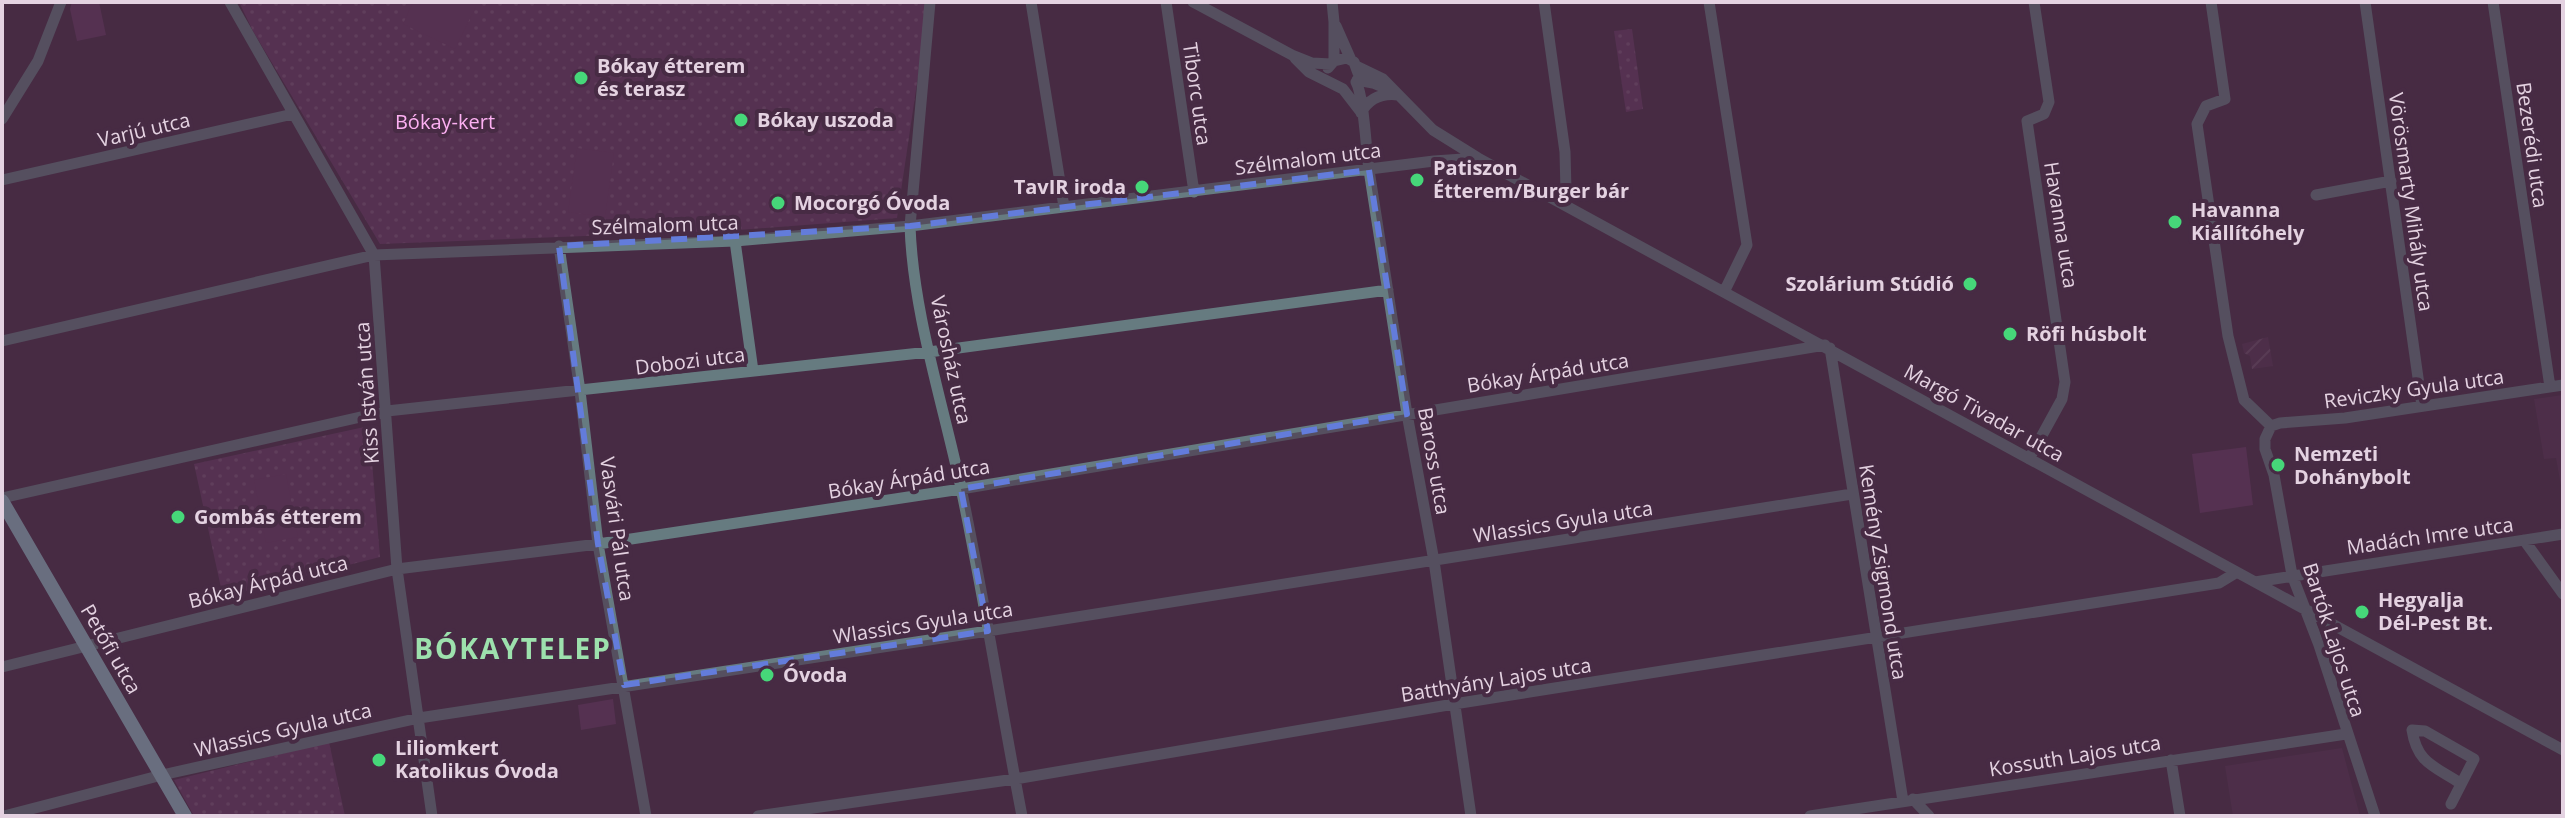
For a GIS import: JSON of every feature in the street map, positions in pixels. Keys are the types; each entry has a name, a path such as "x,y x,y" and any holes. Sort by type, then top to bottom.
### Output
{"main road":[{"name":"Petőfi utca","path":"2,500 185,816"}],"street":[{"path":"2,119 43,50 61,2"},
{"name":"Kiss István utca","path":"230,2 374,255 397,569 432,816"},
{"name":"Városház utca","path":"930,2 910,226 911,252 929,352 961,489 1022,816"},
{"path":"1031,2 1064,207"},
{"name":"Tiborc utca","path":"1166,2 1194,192"},
{"path":"1193,2 1312,63 1342,58 1354,63"},
{"path":"1332,2 1332,62 1327,75 1335,87 1343,89 1356,81 1354,63 1334,22"},
{"path":"1544,2 1565,152 1566,191 1563,203"},
{"path":"1709,2 1747,245 1724,292"},
{"name":"Havanna utca","path":"2029,459 2062,399 2065,382 2027,121 2044,114 2049,102 2034,2"},
{"path":"2211,2 2225,99 2206,106 2197,124 2234,362 2244,400 2271,426"},
{"name":"Vörösmarty Mihály utca","path":"2365,2 2422,406"},
{"name":"Bezerédi utca","path":"2493,2 2550,387"},
{"path":"1292,55 1309,72 1329,80"},
{"name":"Margó Tivadar utca","path":"1354,63 1383,79 1433,130 1478,158 2563,750"},
{"name":"Margó Tivadar utca","path":"1356,81 1373,83 1398,95"},
{"name":"Baross utca","path":"1356,81 1361,97 1369,170 1407,414 1434,561 1471,816"},
{"name":"Baross utca","path":"1343,89 1361,113"},
{"path":"1361,113 1378,96 1398,95"},
{"name":"Varjú utca","path":"2,180 293,114"},
{"name":"Szélmalom utca","path":"2,341 374,255 735,241 910,226 1478,158"},
{"path":"2316,195 2391,181"},
{"path":"735,241 753,371"},
{"name":"Vasvári Pál utca","path":"559,246 598,544 646,816"},
{"name":"Dobozi utca","path":"2,500 387,411 929,352 1388,290"},
{"name":"Bókay Árpád utca","path":"2,667 397,569 598,544 961,489 1828,347"},
{"name":"Kemény Zsigmond utca","path":"1828,347 1875,638 1908,800"},
{"name":"Reviczky Gyula utca","path":"2271,426 2563,385"},
{"name":"Bartók Lajos utca","path":"2271,426 2267,431 2265,449 2274,475 2292,575 2319,645 2375,816"},
{"name":"Wlassics Gyula utca","path":"4,816 162,775 419,718 1852,494"},
{"name":"Madách Imre utca","path":"2255,582 2563,534"},
{"path":"2524,540 2563,594"},
{"name":"Batthyány Lajos utca","path":"758,816 1015,779 1454,704 2219,583 2237,572"},
{"path":"2451,804 2474,759 2425,731 2412,730 2421,758 2460,783"},
{"name":"Kossuth Lajos utca","path":"1810,816 2346,734"},
{"path":"2171,760 2180,816"},
{"path":"1908,800 1929,816"}],"highlighted area":[{"path":"1369,170 1407,414 961,489 988,631 624,685 598,544 559,246 910,226"}],"shaded area":[{"path":"2268,337 2273,366 2252,369 2250,356 2244,353 2242,344"},
{"path":"2563,395 2563,497 2556,458 2544,459 2534,399"},
{"path":"2342,748 2360,816 2233,816 2225,766"}],"green space":[{"path":"72,2 99,2 106,35 77,41 70,9"},
{"name":"Bókay-kert","path":"239,2 929,2 897,218 738,230 380,244 253,31"},
{"path":"413,2 478,2 455,49 403,24"},
{"path":"1632,29 1643,109 1626,112 1614,31"},
{"path":"577,148 614,153 605,217 568,212"},
{"path":"369,426 380,557 223,597 194,464"},
{"path":"2246,447 2253,505 2200,513 2192,454"},
{"path":"286,474 298,537 266,543 254,480"},
{"path":"613,699 616,724 581,730 578,705"},
{"path":"329,742 345,816 194,816 174,780"}],"place":[{"name":"Bókay étterem és terasz","path":"581,78"},
{"name":"Bókay uszoda","path":"741,120"},
{"name":"Patiszon Étterem/Burger bár","path":"1417,180"},
{"name":"TavIR iroda","path":"1142,187"},
{"name":"Mocorgó Óvoda","path":"778,203"},
{"name":"Havanna Kiállítóhely","path":"2175,222"},
{"name":"Szolárium Stúdió","path":"1970,284"},
{"name":"Röfi húsbolt","path":"2010,334"},
{"name":"Nemzeti Dohánybolt","path":"2278,465"},
{"name":"Gombás étterem","path":"178,517"},
{"name":"Hegyalja Dél-Pest Bt.","path":"2362,612"},
{"name":"Óvoda","path":"767,675"},
{"name":"Liliomkert Katolikus Óvoda","path":"379,760"}],"district":[{"name":"BÓKAYTELEP","path":"513,649"}]}
